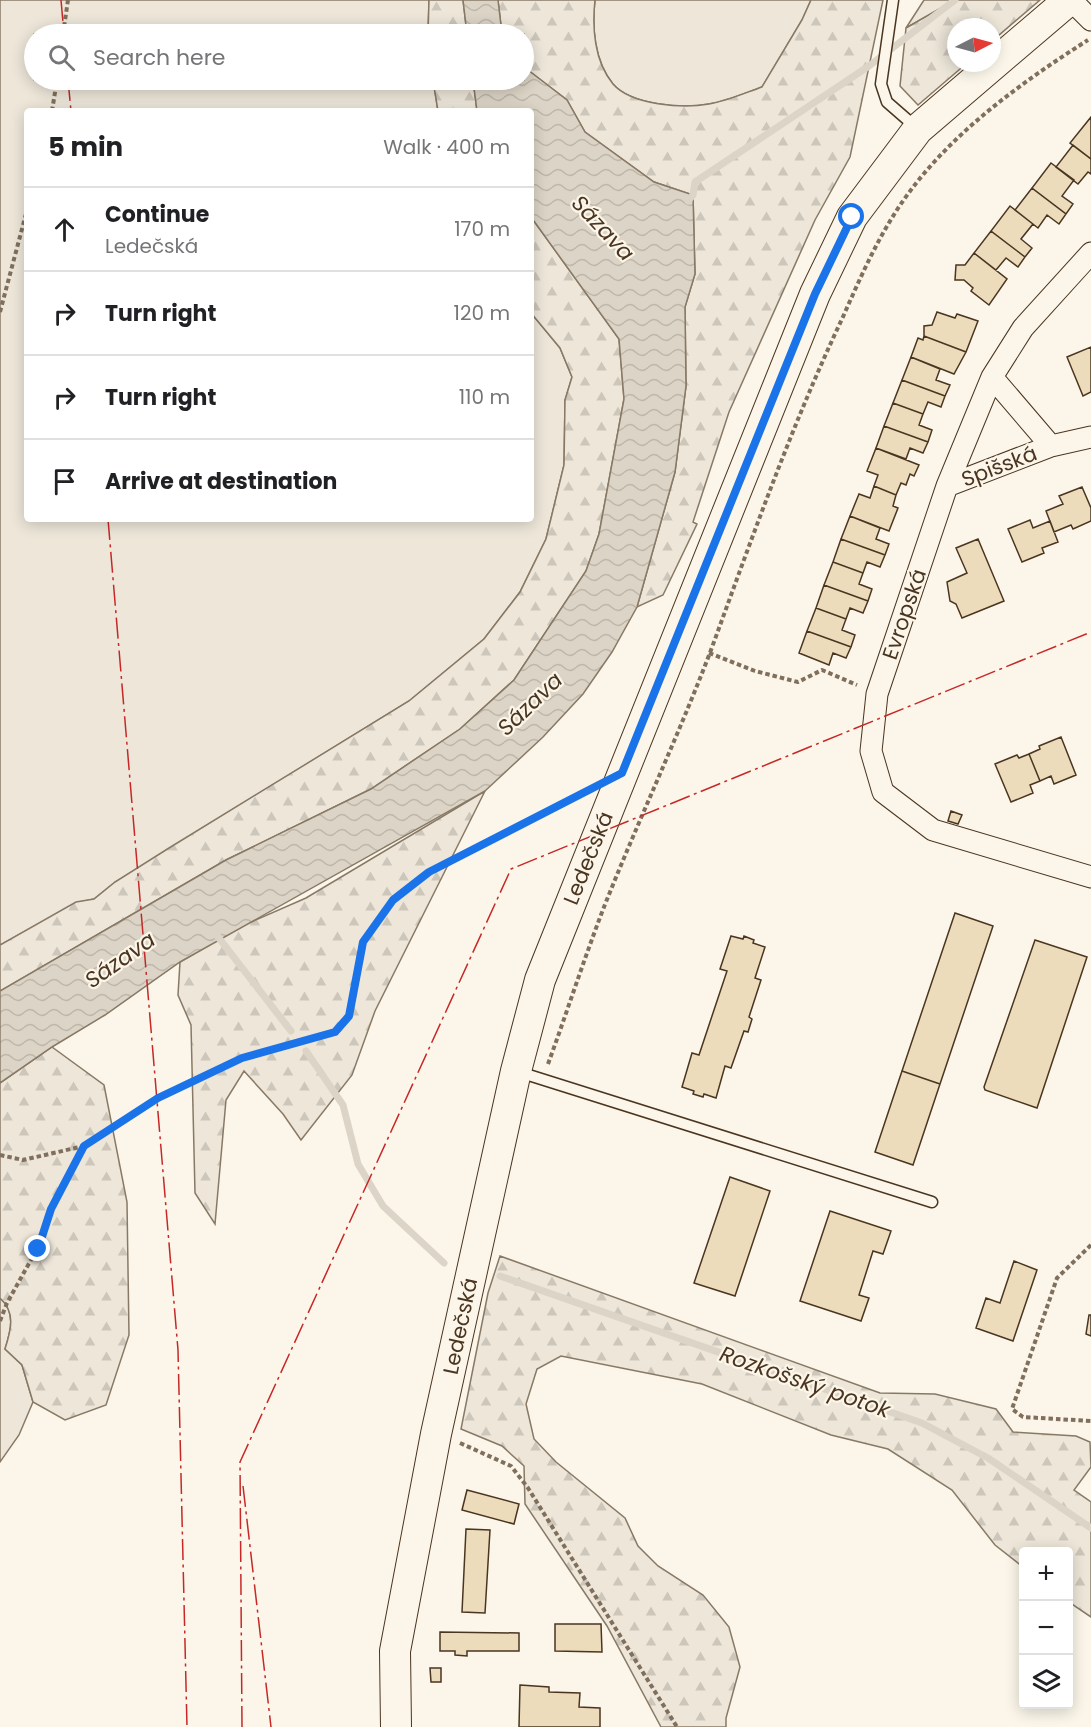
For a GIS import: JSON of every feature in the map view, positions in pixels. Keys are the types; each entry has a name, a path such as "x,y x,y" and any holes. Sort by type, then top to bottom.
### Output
{"main road":[{"name":"Ledečská","path":"396,1727 395,1651 436,1434 529,1075 540,980 815,294 852,217 918,129 1070,0"}],"street":[{"path":"1070,0 1091,20"},
{"name":"Evropská","path":"1091,253 1023,328 992,377 947,486 877,694 871,751 883,792 933,830 1091,877"},
{"name":"Spišská","path":"992,377 1051,446"},
{"name":"Spišská","path":"947,486 1051,446 1091,437"}],"lane":[{"path":"893,0 881,84 887,102 918,129"},
{"path":"529,1075 932,1202"}],"path":[{"path":"64,24 68,0"},
{"path":"529,1075 603,910 710,653 754,527 808,390 873,251 895,212 937,159 981,118 1033,75 1091,38"},
{"path":"52,108 55,90"},
{"path":"0,312 24,221"},
{"path":"710,653 754,671 798,682 822,670 877,694"},
{"path":"0,1155 23,1160 84,1146 158,1098 242,1058 335,1032 349,1016 363,942 393,900 429,872 622,773"},
{"path":"0,1321 7,1303 38,1249 51,1209 84,1146"},
{"path":"1091,1245 1057,1278 1012,1409 1023,1417 1091,1420"},
{"path":"436,1434 511,1466 528,1488 677,1727"}],"green space":[{"path":"0,0 429,0 428,24 24,24 24,90 435,90 438,108 24,108 24,522 534,522 534,317 560,348 572,377 565,400 564,465 546,539 520,592 484,639 409,701 115,882 94,899 76,903 0,945"},
{"path":"429,0 463,0 466,24 428,24"},
{"path":"498,0 595,0 594,21 598,54 613,84 621,91 644,101 686,106 716,103 762,87 802,20 811,0 883,0 850,157 815,220 729,412 693,522 697,524 663,595 637,607 675,472 686,386 685,307 695,274 693,195 654,182 585,132 567,100 534,75 534,24 501,24"},
{"path":"595,0 811,0 802,20 762,87 716,103 686,106 644,101 621,91 613,84 598,54 594,21"},
{"path":"924,0 955,0 906,28"},
{"path":"955,0 1040,0 1001,33 1001,18 947,18 947,72 956,72 918,105 900,86 906,28"},
{"path":"435,90 474,90 477,108 438,108"},
{"path":"534,221 619,339 624,399 599,534 586,571 514,680 460,729 371,789 226,860 0,991 0,945 76,902 94,899 115,882 169,848 409,701 484,639 520,592 546,539 564,465 565,400 572,377 560,348 534,317"},
{"path":"485,791 375,1011 352,1075 301,1140 283,1114 244,1071 226,1100 215,1224 195,1193 191,1025 178,995 180,962 233,930 306,898"},
{"path":"52,1047 104,1085 127,1202 129,1335 106,1405 65,1420 33,1402 22,1365 5,1349 11,1322 8,1309 0,1298 0,1083"},
{"path":"500,1256 880,1393 935,1394 996,1409 1013,1432 1076,1436 1090,1442 1091,1467 1074,1490 1091,1502 1091,1617 1073,1605 1073,1547 1019,1547 1019,1564 995,1545 952,1490 888,1449 831,1435 702,1384 561,1356 537,1369 526,1404 534,1439 556,1462 625,1518 638,1546 658,1566 703,1595 729,1627 740,1667 726,1718 726,1727 661,1727 607,1626 525,1504 524,1466 502,1446 461,1429 488,1293"},
{"path":"0,1298 8,1309 11,1322 5,1349 22,1365 33,1402 19,1435 0,1462"}],"water":[{"path":"463,0 498,0 501,24 466,24"},
{"name":"Sázava","path":"534,75 567,100 585,132 654,182 693,195 695,274 685,307 686,386 675,472 637,607 612,652 583,694 543,737 485,791 180,962 105,1015 52,1047 0,1083 0,991 226,860 371,789 460,729 514,680 586,571 599,534 624,399 619,339 534,221 534,108 477,108 474,90 534,90"}],"building":[{"path":"1091,117 1091,159 1070,143"},
{"path":"1073,145 1091,159 1091,174 1088,172 1078,184 1056,167"},
{"path":"1051,163 1074,180 1062,196 1073,204 1066,214 1032,188"},
{"path":"1032,188 1066,214 1059,224 1047,215 1038,228 1015,210"},
{"path":"1010,206 1033,224 1021,239 1032,248 1025,257 991,231"},
{"path":"991,231 1025,257 1018,267 1006,258 996,270 974,253"},
{"path":"974,253 1007,279 989,305 971,291 973,288 964,280 955,280 956,265 965,265"},
{"path":"937,312 955,318 957,314 978,321 966,352 924,336 924,326 932,325"},
{"path":"924,336 966,352 954,374 911,357 918,338 923,340"},
{"path":"1091,347 1091,392 1083,396 1067,357"},
{"path":"911,357 940,369 936,380 950,385 945,396 902,380"},
{"path":"902,380 945,396 941,407 928,402 923,414 893,403"},
{"path":"893,403 923,414 919,425 932,430 928,442 884,426"},
{"path":"884,426 928,442 923,453 910,448 906,459 876,448"},
{"path":"876,448 919,465 914,476 910,474 906,485 901,483 896,495 874,486 878,475 867,471"},
{"path":"874,486 896,495 893,506 898,508 889,531 850,516 859,494 870,498"},
{"path":"1082,487 1091,508 1091,521 1073,529 1071,525 1054,532 1046,511 1063,504 1059,496"},
{"path":"850,516 880,528 876,539 889,544 885,555 841,539"},
{"path":"1030,520 1033,528 1050,521 1058,542 1042,548 1044,553 1022,562 1008,529"},
{"path":"841,539 885,555 880,567 867,562 863,573 833,562"},
{"path":"978,539 1004,601 962,618 956,604 950,601 947,582 967,573 956,548"},
{"path":"833,562 863,573 859,584 872,589 868,601 824,585"},
{"path":"824,585 868,601 863,613 850,608 846,619 816,608"},
{"path":"816,608 846,619 842,630 855,635 851,647 807,631"},
{"path":"807,631 851,647 846,658 833,653 829,665 799,653"},
{"path":"1061,737 1076,775 1054,784 1051,776 1040,781 1029,754 1040,749 1039,746"},
{"path":"1029,754 1040,781 1030,785 1033,793 1011,802 995,764 1017,755 1019,758"},
{"path":"951,811 962,815 958,824 948,821"},
{"path":"955,913 993,926 940,1084 902,1071"},
{"path":"731,936 743,939 744,936 754,940 753,943 765,947 755,978 761,980 749,1017 752,1019 748,1032 744,1031 731,1068 725,1066 716,1098 704,1094 703,1097 682,1087 692,1053 699,1055 727,971 720,969"},
{"path":"1035,940 1087,957 1037,1108 985,1090 984,1087"},
{"path":"902,1071 940,1084 913,1165 875,1152"},
{"path":"730,1177 770,1191 735,1296 694,1283"},
{"path":"830,1211 891,1231 883,1254 873,1251 859,1295 869,1298 861,1321 800,1301"},
{"path":"1014,1261 1037,1270 1013,1341 976,1328 986,1298 1000,1303"},
{"path":"1089,1315 1091,1315 1091,1336 1086,1334"},
{"path":"467,1490 519,1504 514,1524 462,1510"},
{"path":"466,1529 490,1530 485,1613 462,1612"},
{"path":"555,1624 601,1624 602,1652 555,1651"},
{"path":"440,1632 519,1633 519,1651 467,1651 467,1656 455,1655 455,1651 440,1651"},
{"path":"430,1668 441,1668 441,1682 431,1682"},
{"path":"520,1685 549,1687 549,1692 580,1693 579,1707 600,1708 600,1727 519,1727"}],"waterway":[{"path":"688,201 693,195 695,182 869,66 955,0"},
{"name":"Rozkošský potok","path":"215,933 291,1031"},
{"name":"Rozkošský potok","path":"306,1051 343,1105 358,1164 383,1206 444,1263"},
{"name":"Rozkošský potok","path":"500,1276 922,1423 988,1458 1091,1528"}],"power":[{"path":"61,0 63,24"},
{"path":"69,90 71,108"},
{"path":"108,522 178,1350 187,1727"},
{"path":"242,1727 240,1462 511,869 1091,632"},
{"path":"243,1486 271,1727"}],"route":[{"path":"38,1249 51,1209 84,1146 158,1098 242,1058 335,1032 349,1016 363,942 393,900 429,872 622,773 815,294 852,217"}]}
